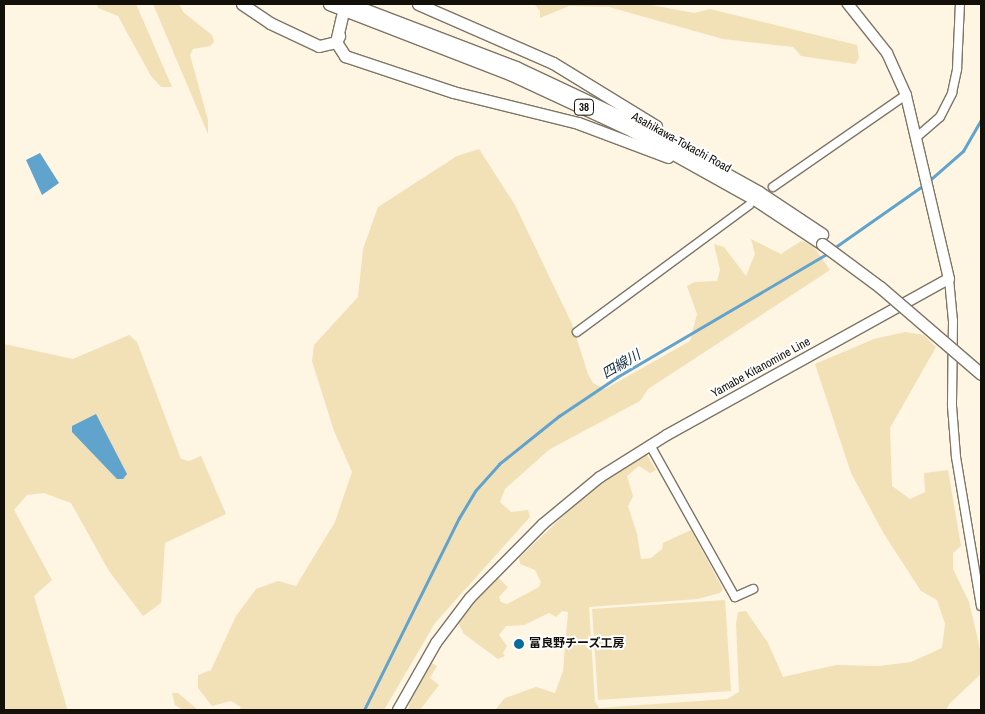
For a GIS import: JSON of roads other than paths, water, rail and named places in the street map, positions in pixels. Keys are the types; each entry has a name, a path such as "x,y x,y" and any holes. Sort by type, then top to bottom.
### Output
{"highway":[{"path":"242,4 270,23 319,46 336,42 346,17"},
{"name":"Asahikawa-Tokachi Road","path":"329,4 567,99 708,167"},
{"name":"Asahikawa-Tokachi Road","path":"352,4 516,67 637,124 826,241 928,317 981,364"},
{"path":"418,4 553,63 708,167"},
{"name":"38","path":"336,42 345,56 359,62 453,92 578,123 708,167"},
{"name":"Asahikawa-Tokachi Road","path":"826,241 981,374"}],"main road":[{"path":"848,4 887,53 906,96 918,136 949,279"},
{"name":"Yamabe Kitanomine Line","path":"398,710 436,643 470,598 571,500 600,476 650,445 949,279"}],"street":[{"path":"918,136 940,117 952,93 957,69 960,4"},
{"path":"773,187 906,96"},
{"path":"577,332 749,205"},
{"path":"949,279 953,321 952,406 956,457 981,606"},
{"path":"650,445 735,597 753,589"}],"water":[{"path":"40,153 59,183 42,195 26,160"},
{"path":"96,414 127,474 123,479 117,479 72,432 72,426"}],"waterway":[{"name":"四線川","path":"930,180 963,151 981,120"},
{"name":"四線川","path":"834,248 924,185"},
{"name":"四線川","path":"364,710 459,518 475,491 499,464 559,416 617,377 828,253"}],"place":[{"name":"富良野チーズ工房","path":"519,644"}]}
